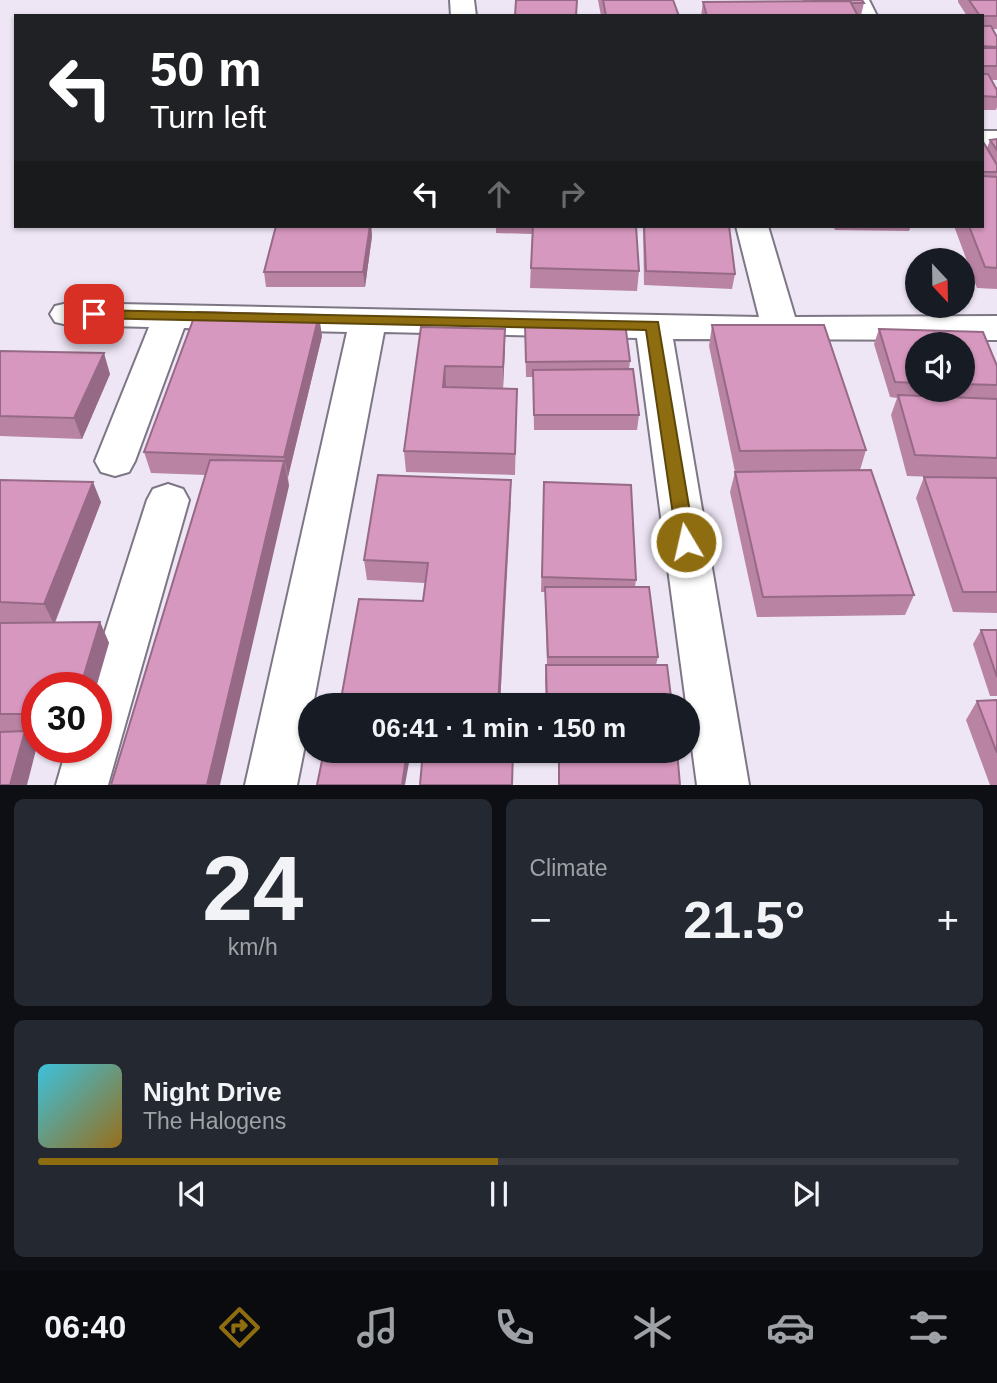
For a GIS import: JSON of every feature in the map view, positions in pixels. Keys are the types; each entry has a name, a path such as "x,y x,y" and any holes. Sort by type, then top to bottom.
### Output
{"street":[{"path":"753,228 780,329"},
{"path":"68,314 780,329 997,328"},
{"path":"115,461 171,316"},
{"path":"271,785 368,320"},
{"path":"653,326 723,785"},
{"path":"112,686 169,500"},
{"path":"82,785 88,763"}],"building":[{"path":"516,0 577,0 576,14 515,14"},
{"path":"603,0 673,0 678,14 606,14"},
{"path":"813,0 862,0 864,3 850,1"},
{"path":"969,0 997,0 997,16 979,14"},
{"path":"850,1 857,14 706,14 703,2"},
{"path":"984,26 991,26 997,37 997,47 984,46"},
{"path":"984,48 997,48 997,66 984,66"},
{"path":"984,74 988,74 997,90 997,97 984,96"},
{"path":"997,139 997,150 990,140"},
{"path":"984,143 997,165 997,172 984,172"},
{"path":"984,176 997,177 997,268 985,267 970,228 984,228"},
{"path":"275,228 370,228 363,272 264,272"},
{"path":"533,228 636,228 639,271 531,268"},
{"path":"644,228 729,228 735,274 646,271"},
{"path":"196,312 319,315 284,457 144,452"},
{"path":"625,323 630,361 526,362 525,324"},
{"path":"712,325 824,325 866,450 740,451"},
{"path":"421,327 505,329 503,367 445,366 443,387 517,389 515,454 404,451"},
{"path":"879,329 983,332 997,366 997,385 975,384 975,332 905,332 905,382 895,382"},
{"path":"0,351 104,353 74,418 0,416"},
{"path":"633,369 639,415 534,415 533,370"},
{"path":"898,395 905,395 905,402 975,402 975,398 997,399 997,458 915,455"},
{"path":"210,460 284,461 207,785 111,785"},
{"path":"871,470 914,595 763,597 735,472"},
{"path":"378,475 511,480 499,693 342,693 359,599 423,601 428,563 364,560"},
{"path":"924,477 997,478 997,592 963,592"},
{"path":"0,480 93,482 44,604 0,602"},
{"path":"544,482 631,485 636,580 542,577"},
{"path":"545,587 649,587 658,657 548,657"},
{"path":"100,622 85,672 21,672 21,714 0,714 0,623"},
{"path":"981,630 997,630 997,677"},
{"path":"546,665 667,665 670,693 547,693"},
{"path":"997,700 997,753 977,701"},
{"path":"21,731 21,745 10,785 0,785 0,732"},
{"path":"322,763 405,763 402,785 317,785"},
{"path":"422,763 513,763 512,785 420,785"},
{"path":"559,763 678,763 680,785 559,785"}],"route":[{"path":"94,314 653,326 686,542"}]}
